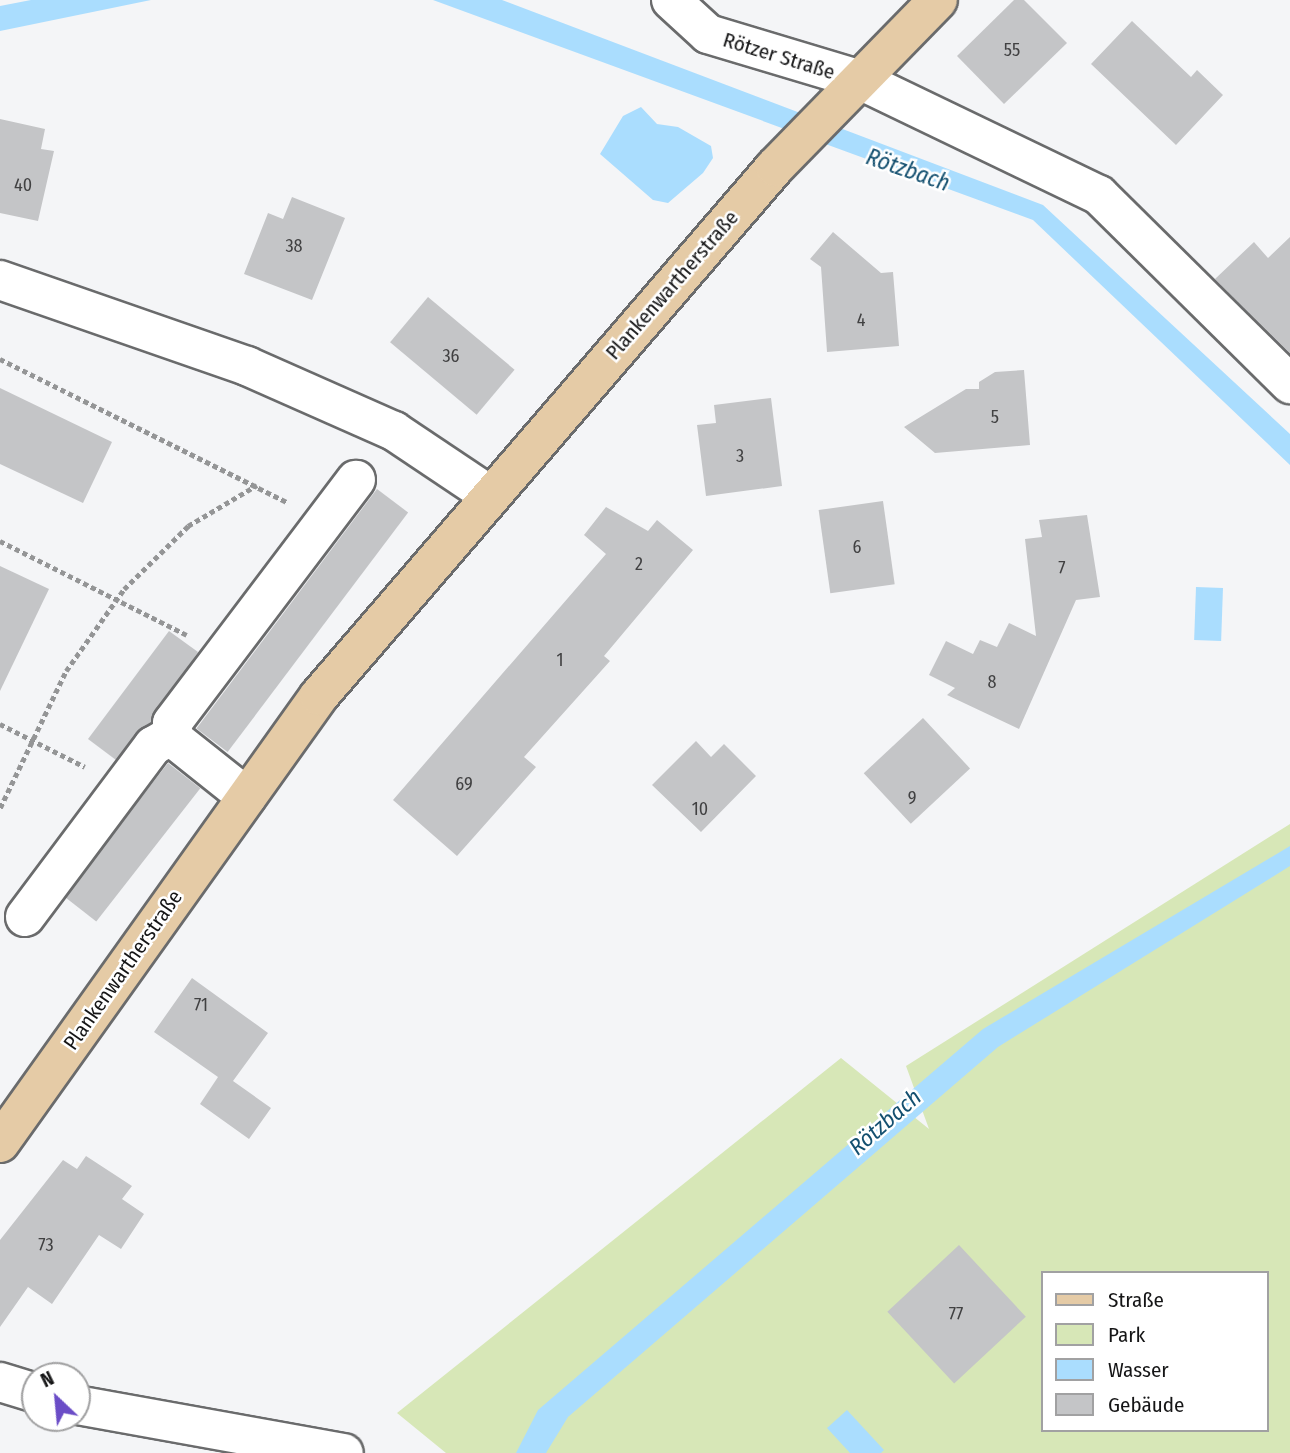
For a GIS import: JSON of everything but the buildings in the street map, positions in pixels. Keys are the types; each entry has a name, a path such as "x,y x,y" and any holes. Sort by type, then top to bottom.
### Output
{"main road":[{"name":"Plankenwartherstraße","path":"0,1143 319,696 488,494 775,167 938,0"}],"street":[{"name":"Rötzer Straße","path":"671,0 708,34 741,49 858,79"},
{"path":"858,79 1099,195 1290,384"},
{"path":"0,280 247,366 394,431 488,494"},
{"path":"247,797 174,739 172,723 356,480"},
{"path":"25,918 153,746 174,739"},
{"path":"0,1382 21,1389"},
{"path":"91,1408 344,1453"}],"path":[{"path":"0,359 257,485 324,523"},
{"path":"0,808 29,737 119,598 188,526 257,485"},
{"path":"0,541 119,598 224,655"},
{"path":"0,723 29,737 119,791"}],"green space":[{"path":"1290,824 1290,1453 446,1453 397,1413 841,1058 929,1129 906,1066"}],"water":[{"path":"31,0 151,0 0,31 0,6"},
{"name":"Rötzbach","path":"433,0 502,0 1043,205 1290,434 1290,465 1033,220"},
{"path":"641,107 657,124 678,127 711,146 713,158 703,173 668,203 653,200 600,154 623,116"},
{"path":"1196,587 1223,588 1221,641 1194,640"},
{"name":"Rötzbach","path":"1290,846 1290,866 998,1047 568,1417 546,1453 516,1453 538,1410 983,1029"},
{"path":"847,1410 884,1450 881,1453 850,1453 827,1428"}]}
